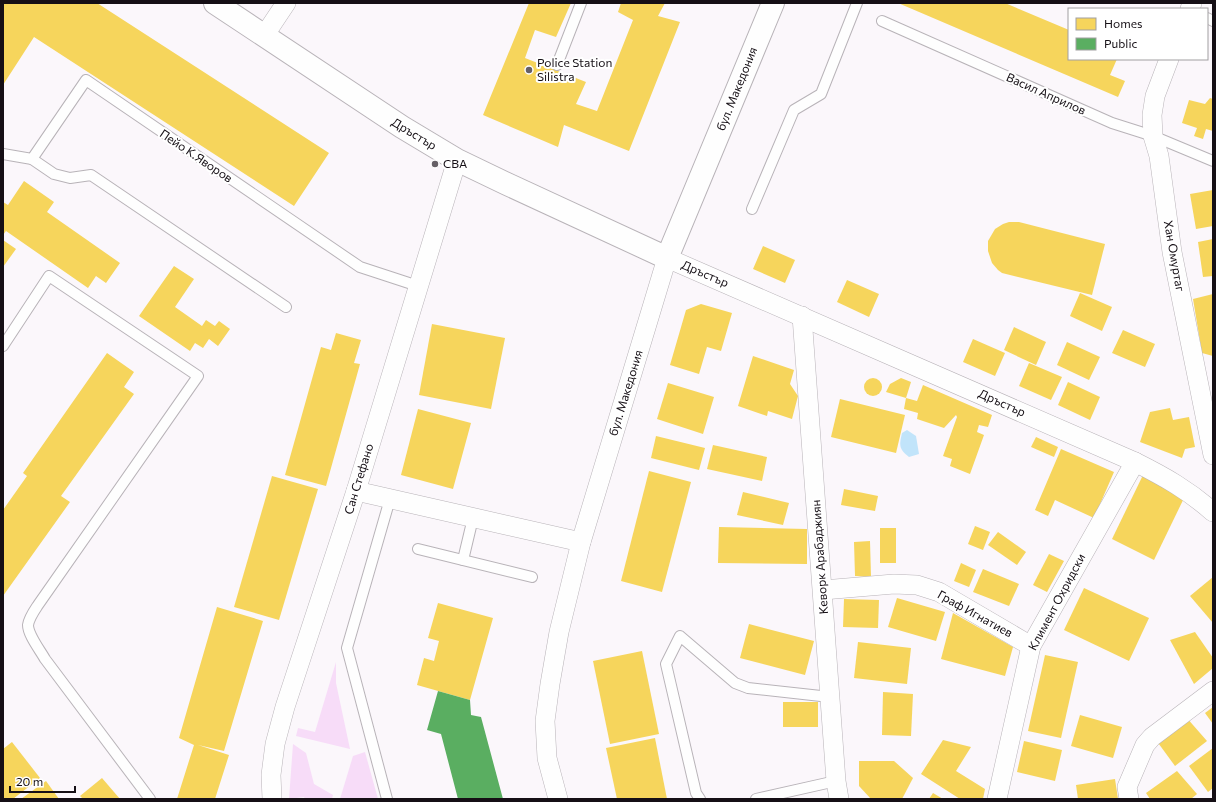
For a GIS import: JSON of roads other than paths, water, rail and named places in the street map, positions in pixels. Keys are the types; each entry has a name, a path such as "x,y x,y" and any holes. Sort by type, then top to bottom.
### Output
{"street":[{"name":"Дръстър","path":"215,3 402,127 457,160 667,258 1135,462 1169,479 1199,500 1213,512"},
{"path":"264,36 286,3"},
{"name":"бул. Македония","path":"558,799 547,758 546,722 550,684 559,632 581,542 667,258 773,3"},
{"name":"Хан Омуртаг","path":"1169,60 1154,103 1152,115 1154,136 1159,156 1172,252 1207,392 1213,455"},
{"name":"Сан Стефано","path":"272,799 271,775 275,744 285,707 356,491 457,160"},
{"name":"Кеворк Арабаджиян","path":"802,316 838,790"},
{"name":"Климент Охридски","path":"997,799 1031,646 1135,462"},
{"path":"356,491 581,542"},
{"name":"Граф Игнатиев","path":"823,590 894,584 917,585 939,592 1031,646"},
{"path":"1130,799 1127,787 1145,745 1152,736 1213,691"}],"lane":[{"path":"557,65 581,3"},
{"path":"752,209 794,110 821,94 857,3"},
{"name":"Васил Априлов","path":"882,21 1112,123 1154,136 1213,161"},
{"name":"Пейо К.Яворов","path":"32,159 86,80 360,268 418,286"},
{"path":"3,154 32,159 54,174 70,178 91,175 286,307"},
{"path":"3,346 49,276 198,376 38,605 31,616 28,626 32,638 45,659 150,799"},
{"path":"387,799 347,648 390,499"},
{"path":"464,560 473,518"},
{"path":"418,549 532,576"},
{"path":"700,799 696,793 666,664 680,636 735,683 748,688 830,697"},
{"path":"756,799 838,790"}],"water":[{"path":"907,430 916,436 919,454 909,457 903,452 900,444 902,433"}],"place":[{"name":"Police Station Silistra","path":"529,70"},
{"name":"CBA","path":"435,164"}]}
